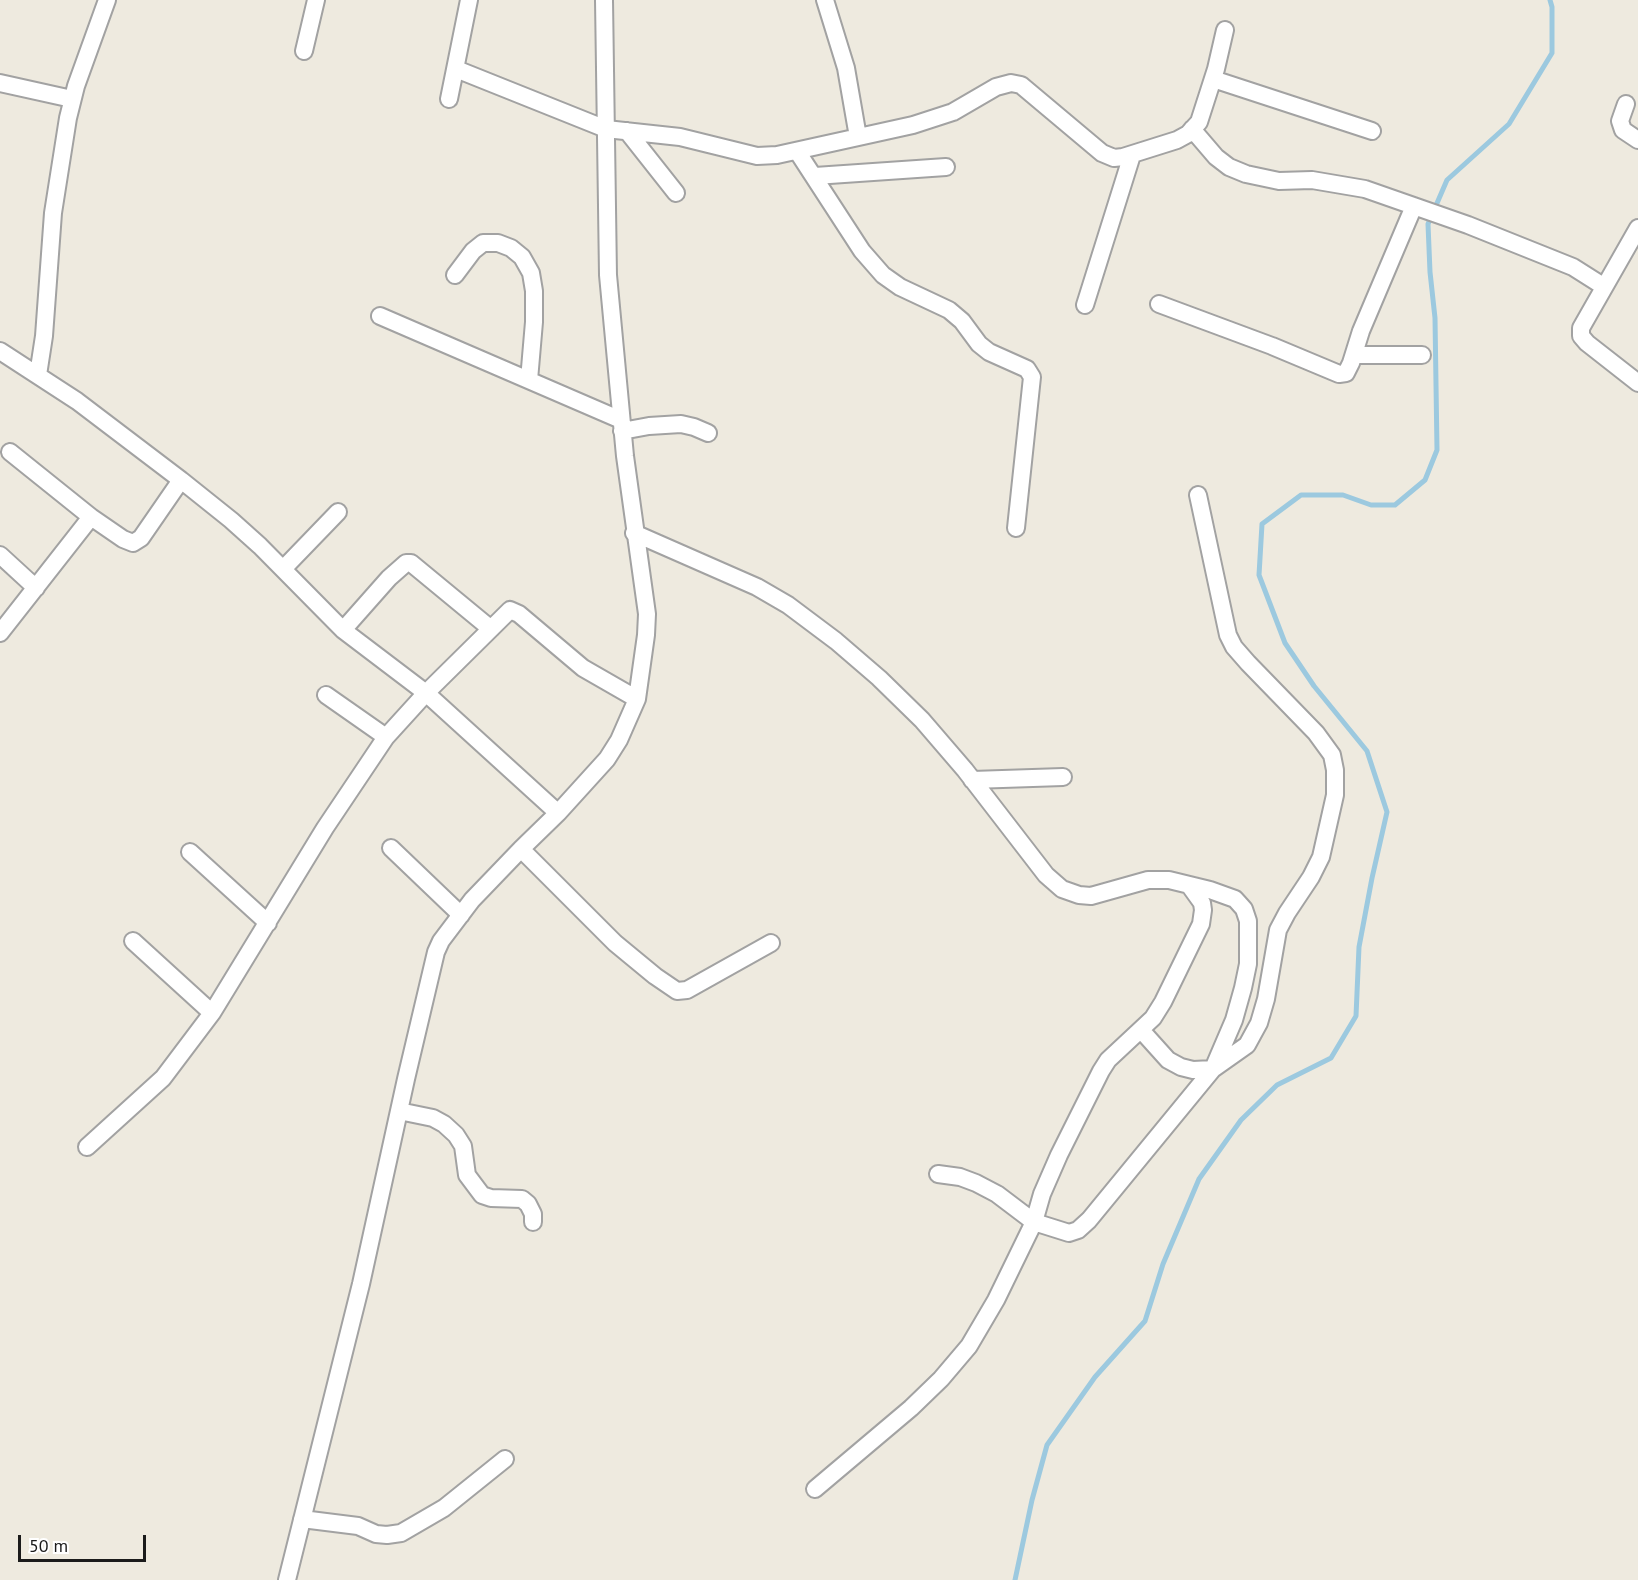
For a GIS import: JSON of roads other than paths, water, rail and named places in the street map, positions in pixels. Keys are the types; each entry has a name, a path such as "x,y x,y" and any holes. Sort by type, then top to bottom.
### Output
{"street":[{"path":"38,375 44,336 53,213 66,128 72,99 107,0"},
{"path":"304,51 316,0"},
{"path":"449,99 469,0"},
{"path":"287,1580 362,1284 436,952 441,941 461,915 520,849 558,813 607,759 619,740 637,699 647,614 634,533 608,275 604,0"},
{"path":"825,0 846,68 858,137"},
{"path":"456,69 606,129 680,137 757,156 797,150 937,118 967,105 996,87 1011,83 1021,85 1102,153 1114,158 1177,140 1199,122 1226,30"},
{"path":"1213,79 1372,131"},
{"path":"0,83 72,99"},
{"path":"1626,104 1620,121 1623,130 1638,140"},
{"path":"1192,129 1216,157 1229,167 1246,174 1279,181 1312,180 1353,186 1444,217 1574,267 1603,286"},
{"path":"627,131 676,194"},
{"path":"797,150 862,251 882,275 900,287 949,310 962,321 989,352 1027,369 1032,376 1016,528"},
{"path":"1085,305 1132,154"},
{"path":"815,176 946,167"},
{"path":"1159,304 1272,346 1339,374 1346,373 1361,331 1418,208"},
{"path":"1638,228 1581,328 1581,336 1587,343 1638,383"},
{"path":"455,275 473,251 483,243 498,243 511,248 522,257 531,273 534,291 529,380"},
{"path":"380,316 529,380 622,426 681,424 708,433"},
{"path":"0,351 77,401 181,480 260,546 343,630 426,693 558,813"},
{"path":"1354,355 1422,355"},
{"path":"10,452 91,517 123,539 133,543 141,538 181,480"},
{"path":"938,1174 960,1177 976,1183 997,1194 1034,1222 1069,1233 1078,1230 1089,1220 1213,1069 1247,1045 1259,1023 1266,999 1278,930 1287,912 1311,877 1321,857 1328,833 1335,787 1332,755 1321,740 1234,647 1227,635 1198,495"},
{"path":"283,569 338,512"},
{"path":"0,633 91,517"},
{"path":"634,533 757,587 788,605 836,641 879,678 922,720 1046,875 1062,889 1079,896 1091,896 1148,880 1169,880 1234,899 1244,909 1248,921 1248,964 1244,988 1234,1020 1213,1069"},
{"path":"0,555 36,588"},
{"path":"343,630 389,578 406,563 411,563 491,629"},
{"path":"87,1147 163,1078 212,1013 325,828 386,737 426,693 510,610 514,610 583,668 637,699"},
{"path":"326,695 386,737"},
{"path":"972,780 1063,777"},
{"path":"391,848 461,915"},
{"path":"520,849 615,944 677,991 687,990 771,943"},
{"path":"190,852 268,923"},
{"path":"815,1489 911,1408 941,1379 969,1346 996,1300 1034,1222 1042,1194 1059,1155 1101,1071 1108,1060 1153,1018 1201,924 1202,903 1189,885"},
{"path":"134,941 212,1013"},
{"path":"1141,1030 1168,1060 1193,1070 1213,1069"},
{"path":"399,1111 433,1118 444,1124 456,1135 463,1146 467,1175 482,1195 491,1198 522,1199 528,1204 533,1214 533,1222"},
{"path":"302,1519 358,1526 376,1534 401,1533 444,1508 505,1458"}],"waterway":[{"path":"1015,1580 1032,1500 1047,1445 1095,1377 1145,1321 1163,1264 1199,1179 1241,1120 1277,1085 1331,1058 1356,1016 1359,947 1387,812 1367,751 1314,686 1285,643 1259,575 1262,524 1301,495 1343,495 1371,505 1395,505 1425,480 1437,450 1435,318 1428,224 1447,180 1509,124 1552,53 1550,0"}]}
